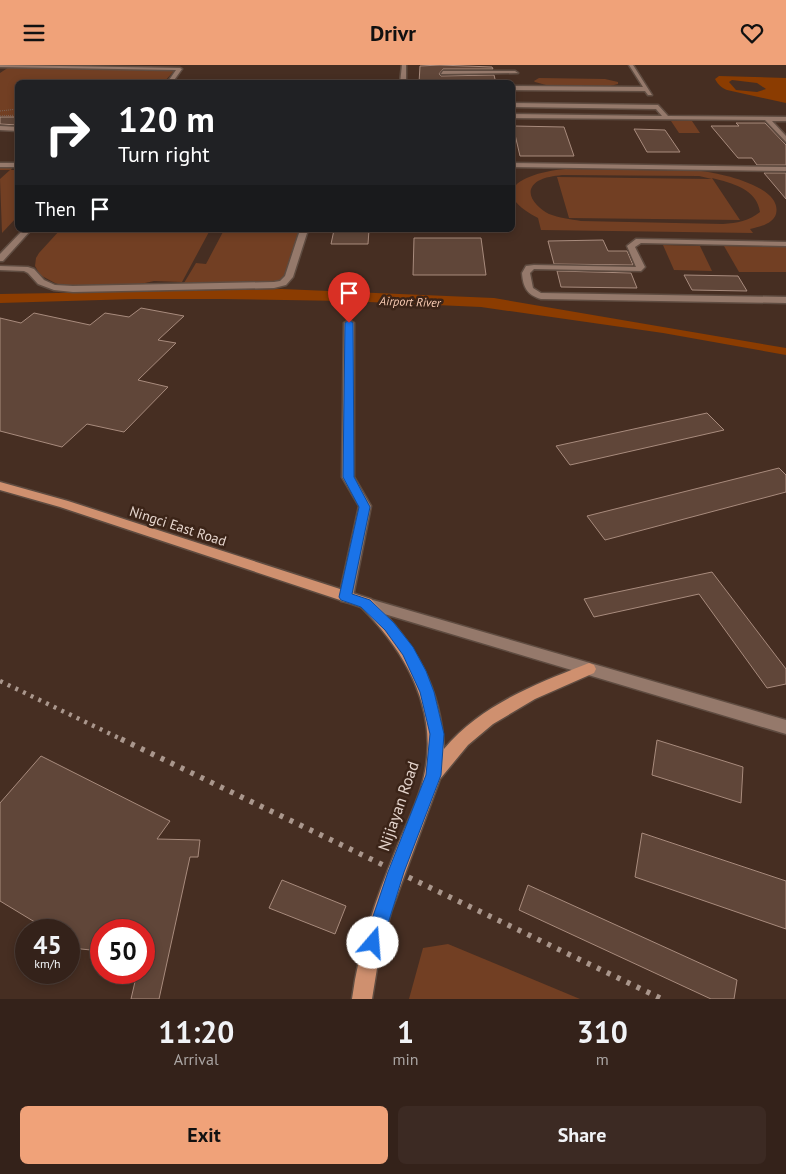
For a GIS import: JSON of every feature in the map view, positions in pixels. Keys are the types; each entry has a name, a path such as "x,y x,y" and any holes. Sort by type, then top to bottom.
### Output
{"main road":[{"name":"Ningci East Road","path":"0,486 74,507 346,597"},
{"name":"Nijiayan Road","path":"346,597 366,603 390,627 408,651 419,671 431,706 437,734 433,775 396,872 373,943 362,999"},
{"path":"433,775 472,730 489,717 512,703 589,669"}],"street":[{"path":"403,80 404,65"},
{"path":"512,65 515,73 516,88 527,116"},
{"path":"631,65 667,118"},
{"path":"0,66 180,69 171,80"},
{"path":"442,73 515,73"},
{"path":"516,88 647,89"},
{"path":"515,105 658,107"},
{"path":"515,116 786,119"},
{"path":"767,119 786,140"},
{"path":"0,128 15,129"},
{"path":"10,165 15,161"},
{"path":"0,165 15,165"},
{"path":"515,165 786,169"},
{"path":"0,259 25,232"},
{"path":"0,267 25,269 31,271 41,282 54,287 73,289 274,285 282,283 289,277 303,232"},
{"path":"786,243 639,241 631,247 641,267 638,269 534,267 526,273 530,293 541,296 786,301"},
{"path":"346,597 365,507 348,477 349,323"},
{"path":"366,603 786,727"}],"path":[{"path":"0,111 15,109"},
{"path":"0,115 15,115"}],"shaded area":[{"path":"9,67 174,71 166,80 15,80 15,117 0,116 0,73"},
{"path":"539,78 605,79 618,82 618,84 610,86 546,85 534,81"},
{"path":"671,121 692,121 700,133 679,133"},
{"path":"0,167 13,167 11,170 15,170 15,219 2,233 0,179 10,170 0,170"},
{"path":"565,169 710,172 734,178 760,189 770,196 776,204 776,214 769,223 750,229 753,233 541,230 538,218 522,208 515,200 515,188 517,184 526,178","holes":["562,175 699,176 712,179 557,177 569,218 740,220 712,178 728,182 749,192 758,204 760,212 752,218 743,221 723,224 581,221 549,214 536,204 531,195 533,185 538,181"]},
{"path":"58,232 209,232 182,282 154,281 122,288 63,286 40,275 35,266 39,253"},
{"path":"223,232 298,232 283,279 274,282 143,287 155,283 184,283 196,263 206,264"},
{"path":"663,245 700,246 712,271 674,270"},
{"path":"724,246 786,247 786,272 739,272"},
{"path":"448,944 580,999 409,999 423,948"}],"water":[{"path":"719,76 786,78 786,103 727,90 720,86 715,79","holes":["732,80 757,83 766,89 757,92 736,90 729,82"]},
{"name":"Airport River","path":"282,289 494,298 786,348 786,355 663,333 481,307 346,301 221,299 135,299 0,303 0,294"}],"building":[{"path":"420,66 492,67 493,69 443,69 439,74 441,76 494,75 495,80 419,80"},
{"path":"0,117 15,117 15,125 0,124"},
{"path":"736,123 765,123 786,145 786,165 757,165 752,158 738,158 711,126 739,126"},
{"path":"515,126 564,127 574,156 520,156"},
{"path":"634,129 665,130 680,152 647,152"},
{"path":"764,173 786,173 786,199"},
{"path":"334,232 369,232 368,244 331,244"},
{"path":"414,238 481,238 486,275 413,275"},
{"path":"603,240 608,251 627,251 633,265 554,264 548,241"},
{"path":"557,271 631,273 637,288 561,287"},
{"path":"684,275 738,276 747,291 692,290"},
{"path":"141,308 184,316 158,340 176,343 138,380 168,387 124,432 87,424 62,447 0,431 0,318 21,323 34,313 90,325 105,313 129,317"},
{"path":"707,413 724,430 570,465 556,446"},
{"path":"779,468 786,475 786,492 605,540 587,516"},
{"path":"712,572 786,669 786,684 767,688 699,594 594,617 584,599"},
{"path":"657,740 743,767 741,803 652,775"},
{"path":"41,756 170,821 157,839 200,840 198,857 190,857 159,999 131,999 134,984 155,984 155,919 90,919 90,950 81,949 80,919 30,919 0,901 0,803"},
{"path":"642,833 786,881 786,929 635,877"},
{"path":"282,880 346,906 335,934 269,908"},
{"path":"528,885 737,980 734,999 711,999 519,910"}],"railway":[{"path":"0,681 123,740"},
{"path":"121,739 662,999"}],"route":[{"path":"349,323 348,477 365,507 346,597 366,603 390,627 408,651 419,671 427,692 437,734 433,775 396,872 373,943"}]}
